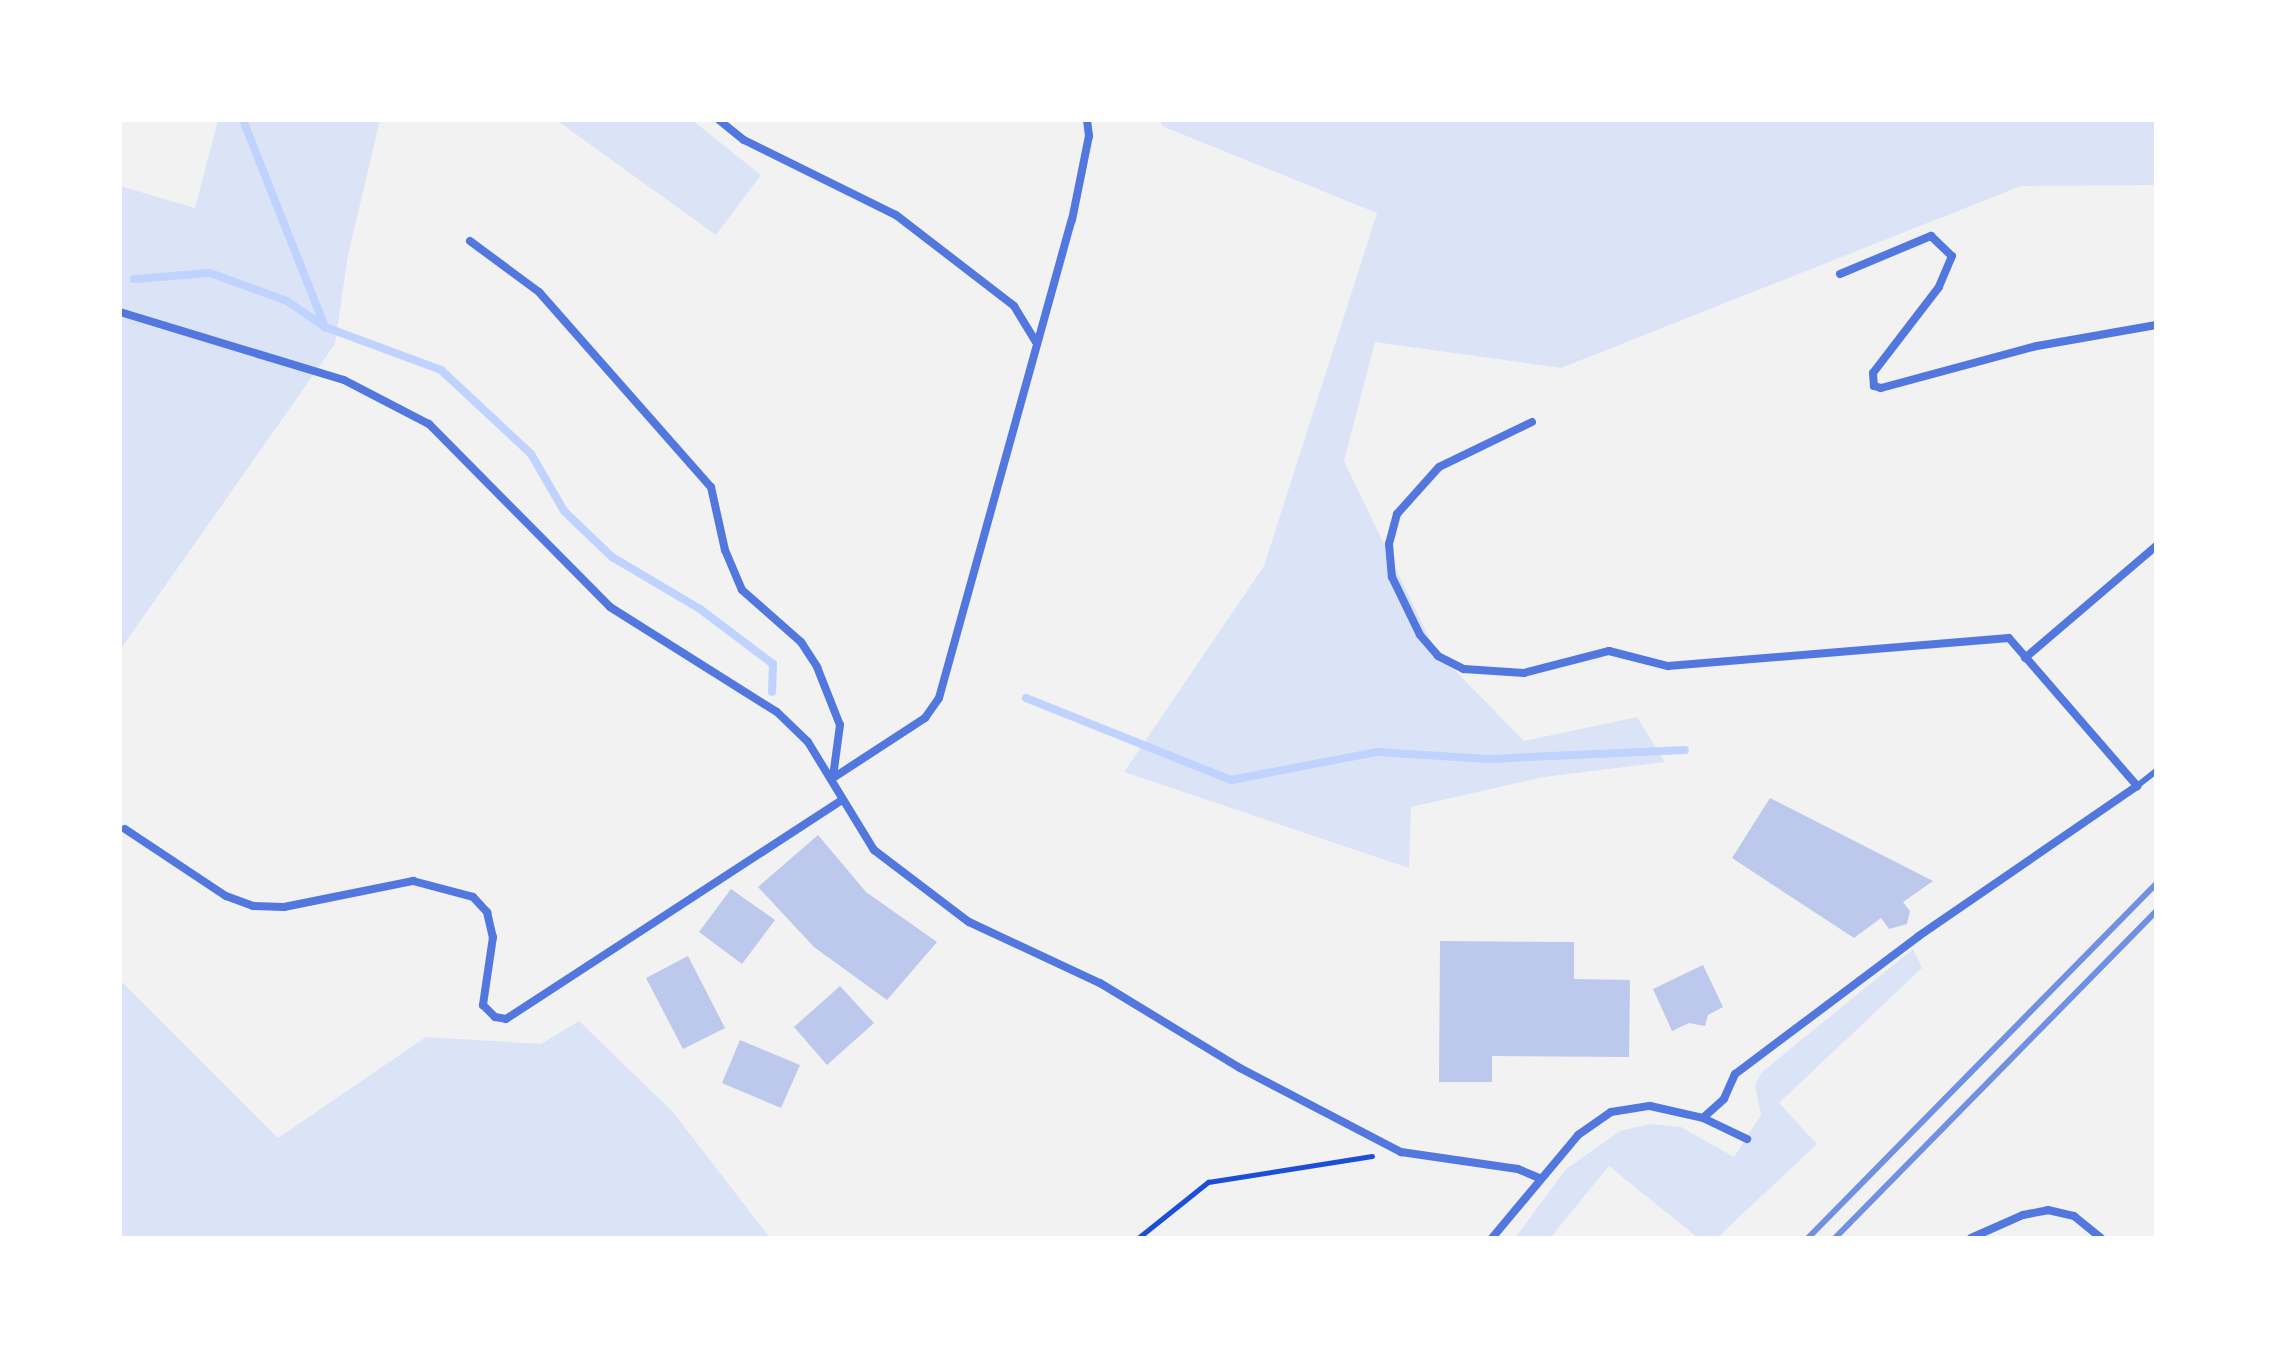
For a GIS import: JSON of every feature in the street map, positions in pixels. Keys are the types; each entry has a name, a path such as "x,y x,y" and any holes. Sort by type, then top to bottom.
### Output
{"street":[{"path":"719,120 744,140 896,215 1014,306 1036,342"},
{"path":"833,778 925,718 939,698 1072,220 1089,136 1087,120"},
{"path":"1840,274 1931,236 1952,256 1939,287 1873,373 1874,386 1881,388 2037,346 2156,325"},
{"path":"470,241 539,292 711,487 725,550 742,590 801,642 817,667 840,725 833,778"},
{"path":"120,312 332,375 429,424 610,607 777,712 808,742 833,778 840,801 874,850 969,922 1100,983 1240,1068 1401,1152 1518,1169 1541,1179"},
{"path":"1532,422 1439,467 1397,514 1389,544 1392,577 1420,635 1438,656 1464,669 1524,673 1609,651 1668,666 2009,638 2137,786 1919,936 1735,1074 1724,1099 1703,1118"},
{"path":"2025,658 2156,546"},
{"path":"125,829 226,896 253,906 284,907 413,881 473,897 487,912 493,937 483,1005 495,1017 506,1019 840,801"},
{"path":"1492,1238 1578,1135 1611,1112 1650,1106 1703,1118 1747,1139"},
{"path":"1971,1238 2023,1215 2048,1210 2074,1216 2101,1238"}],"lane":[{"path":"2137,786 2156,771"}],"path":[{"path":"1138,1238 1208,1182 1401,1152"}],"shaded area":[{"path":"218,120 380,120 348,255 335,344 120,650 120,186 195,208"},
{"path":"556,120 692,120 761,175 716,235"},
{"path":"1160,120 2156,120 2156,185 2021,186 1561,368 1375,342 1344,461 1435,650 1524,741 1637,717 1665,762 1544,777 1411,807 1409,868 1124,772 1264,566 1377,213 1162,126"},
{"path":"1913,949 1922,968 1779,1103 1817,1144 1717,1238 1698,1238 1609,1166 1550,1238 1515,1238 1566,1169 1620,1131 1650,1124 1681,1127 1734,1157 1761,1115 1755,1085 1762,1072"},
{"path":"120,980 278,1138 426,1037 541,1044 579,1021 673,1112 770,1238 120,1238"}],"building":[{"path":"1770,798 1933,881 1903,902 1910,911 1907,924 1889,929 1881,918 1854,938 1732,858"},
{"path":"818,835 866,892 937,942 887,1000 814,947 758,887"},
{"path":"731,889 775,920 742,964 699,932"},
{"path":"1440,941 1574,942 1574,979 1630,980 1629,1057 1492,1056 1492,1082 1439,1082"},
{"path":"688,956 725,1028 683,1049 646,978"},
{"path":"1703,965 1723,1007 1708,1015 1705,1026 1689,1023 1672,1031 1653,989"},
{"path":"840,986 874,1023 827,1065 794,1027"},
{"path":"740,1040 800,1065 781,1108 722,1083"}],"waterway":[{"path":"243,120 325,327"},
{"path":"134,279 210,273 287,301 325,327 441,370 531,454 564,511 612,557 700,609 773,664 772,692"},
{"path":"1026,698 1231,780 1377,752 1488,759 1685,750"}],"railway":[{"path":"1808,1238 2156,884"},
{"path":"1835,1238 2156,911"}]}
